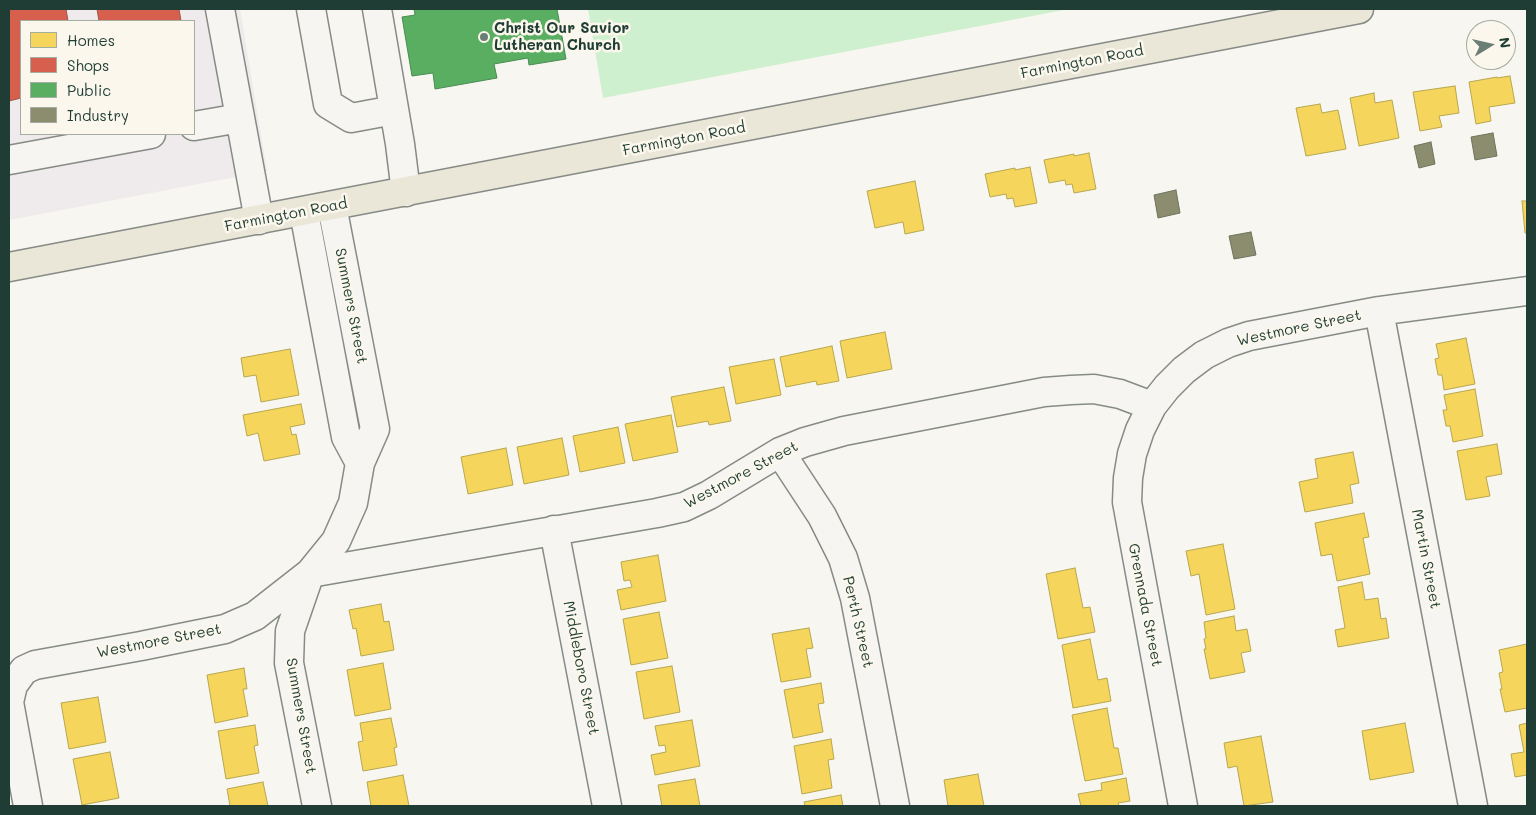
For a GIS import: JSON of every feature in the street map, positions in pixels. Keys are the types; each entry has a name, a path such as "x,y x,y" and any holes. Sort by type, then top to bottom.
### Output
{"main road":[{"name":"Farmington Road","path":"9,267 1359,9"}],"street":[{"path":"220,9 259,220"},
{"path":"311,9 328,104 352,118 394,110"},
{"path":"377,9 406,192"},
{"path":"195,126 240,118"},
{"path":"9,160 146,135"},
{"name":"Summers Street","path":"316,806 289,663 290,631 310,574 336,541 353,503 360,463 375,429 332,206"},
{"name":"Summers Street","path":"304,212 346,437 360,463"},
{"name":"Westmore Street","path":"28,806 9,702 13,685 24,670 35,665 225,629 254,616 310,574 684,507 709,495 780,452 805,442 844,431 1044,392 1094,389 1120,394 1152,406 1166,386 1204,355 1228,343 1249,336 1379,311 1527,291"},
{"name":"Martin Street","path":"1379,311 1473,806"},
{"name":"Grennada Street","path":"1152,406 1140,430 1132,454 1127,502 1183,806"},
{"name":"Perth Street","path":"780,452 822,516 843,558 855,598 895,806"},
{"name":"Middleboro Street","path":"554,530 607,806"}],"shaded area":[{"path":"9,9 240,9 267,171 9,220"}],"green space":[{"path":"588,9 1069,9 603,98"}],"building: Homes":[{"path":"1510,76 1515,103 1489,107 1491,121 1476,124 1469,82"},
{"path":"1455,86 1459,113 1439,116 1442,127 1420,131 1413,92"},
{"path":"1374,93 1375,103 1392,100 1399,138 1359,146 1350,98"},
{"path":"1320,104 1322,113 1338,110 1346,149 1306,156 1296,108"},
{"path":"1089,153 1096,189 1074,193 1072,184 1066,185 1065,180 1049,183 1044,160"},
{"path":"1030,167 1037,203 1015,207 1013,198 1007,199 1006,194 990,197 985,174"},
{"path":"915,181 924,230 905,234 903,222 875,228 867,191"},
{"path":"1522,201 1527,201 1527,233 1525,233"},
{"path":"885,332 892,369 847,378 840,341"},
{"path":"1466,338 1475,384 1444,390 1442,375 1438,375 1435,359 1439,358 1436,344"},
{"path":"832,346 839,381 817,385 816,381 786,387 780,357"},
{"path":"290,349 299,395 261,402 256,375 244,377 241,358"},
{"path":"774,359 781,395 736,404 729,367"},
{"path":"724,387 731,421 709,425 708,421 677,427 671,397"},
{"path":"1475,389 1483,436 1453,442 1450,426 1446,426 1443,410 1447,410 1444,395"},
{"path":"301,404 305,424 290,427 292,435 296,434 300,454 264,461 258,433 247,436 243,415"},
{"path":"671,415 678,452 633,461 625,424"},
{"path":"618,427 625,463 580,472 573,436"},
{"path":"562,438 569,475 524,484 517,447"},
{"path":"1497,444 1502,474 1486,477 1490,496 1466,500 1457,451"},
{"path":"506,448 513,485 468,494 461,457"},
{"path":"1353,452 1359,483 1350,485 1353,503 1305,512 1299,482 1318,478 1315,459"},
{"path":"1364,513 1369,537 1363,538 1370,574 1337,581 1332,554 1321,556 1315,523"},
{"path":"1223,544 1235,609 1206,615 1199,574 1191,576 1186,551"},
{"path":"658,555 666,601 621,610 617,590 632,587 630,580 624,581 621,562"},
{"path":"1075,568 1083,608 1090,607 1095,632 1058,639 1046,574"},
{"path":"1362,582 1365,600 1378,598 1381,619 1386,618 1389,638 1338,647 1335,630 1345,628 1338,587"},
{"path":"381,604 384,622 389,621 394,650 361,656 356,628 353,629 349,610"},
{"path":"659,612 668,658 631,665 623,619"},
{"path":"1234,616 1236,631 1247,629 1251,651 1241,653 1245,672 1210,679 1204,649 1206,649 1204,639 1206,638 1204,622"},
{"path":"809,628 813,648 806,649 811,677 781,682 772,634"},
{"path":"1090,639 1098,680 1107,678 1111,701 1073,708 1062,645"},
{"path":"1527,644 1527,708 1505,712 1500,689 1502,689 1499,673 1503,672 1499,650"},
{"path":"383,663 391,709 355,716 347,670"},
{"path":"672,666 680,712 644,719 636,672"},
{"path":"244,668 247,689 243,689 248,716 215,723 207,675"},
{"path":"821,683 824,703 818,704 823,732 793,738 784,690"},
{"path":"98,697 106,742 69,749 61,703"},
{"path":"1107,708 1114,748 1118,748 1123,774 1085,781 1072,715"},
{"path":"391,718 397,747 394,748 397,765 363,771 358,742 363,741 360,723"},
{"path":"692,720 700,766 655,775 651,755 666,752 665,745 659,746 655,726"},
{"path":"1405,723 1414,772 1370,780 1362,731"},
{"path":"1527,723 1527,775 1515,777 1511,754 1524,752 1519,725"},
{"path":"255,725 258,745 254,746 259,773 226,779 218,731"},
{"path":"1261,736 1273,802 1244,806 1237,766 1228,768 1224,743"},
{"path":"831,739 834,759 828,760 832,788 802,794 794,746"},
{"path":"110,752 119,798 82,805 73,759"},
{"path":"978,774 984,806 948,806 944,780"},
{"path":"403,775 409,806 371,806 367,782"},
{"path":"1126,778 1130,801 1118,803 1119,806 1081,806 1078,794 1102,790 1101,783"},
{"path":"695,779 700,806 662,806 658,785"},
{"path":"263,782 268,806 230,806 227,789"},
{"path":"841,795 843,806 805,806 804,802"}],"building: Shops":[{"path":"9,9 66,9 68,20 20,20 20,98 9,101"},
{"path":"97,9 179,9 181,20 99,20"}],"building: Public":[{"name":"Christ Our Savior Lutheran Church","path":"414,9 557,9 566,59 529,65 528,58 494,64 497,78 435,89 433,73 412,76 402,17 415,15"}],"building: Industry":[{"path":"1493,133 1497,156 1475,160 1471,137"},
{"path":"1431,142 1435,164 1419,168 1414,146"},
{"path":"1176,190 1180,213 1158,218 1154,195"},
{"path":"1251,232 1256,255 1234,259 1229,236"}],"place":[{"name":"Christ Our Savior Lutheran Church","path":"484,37"}]}
